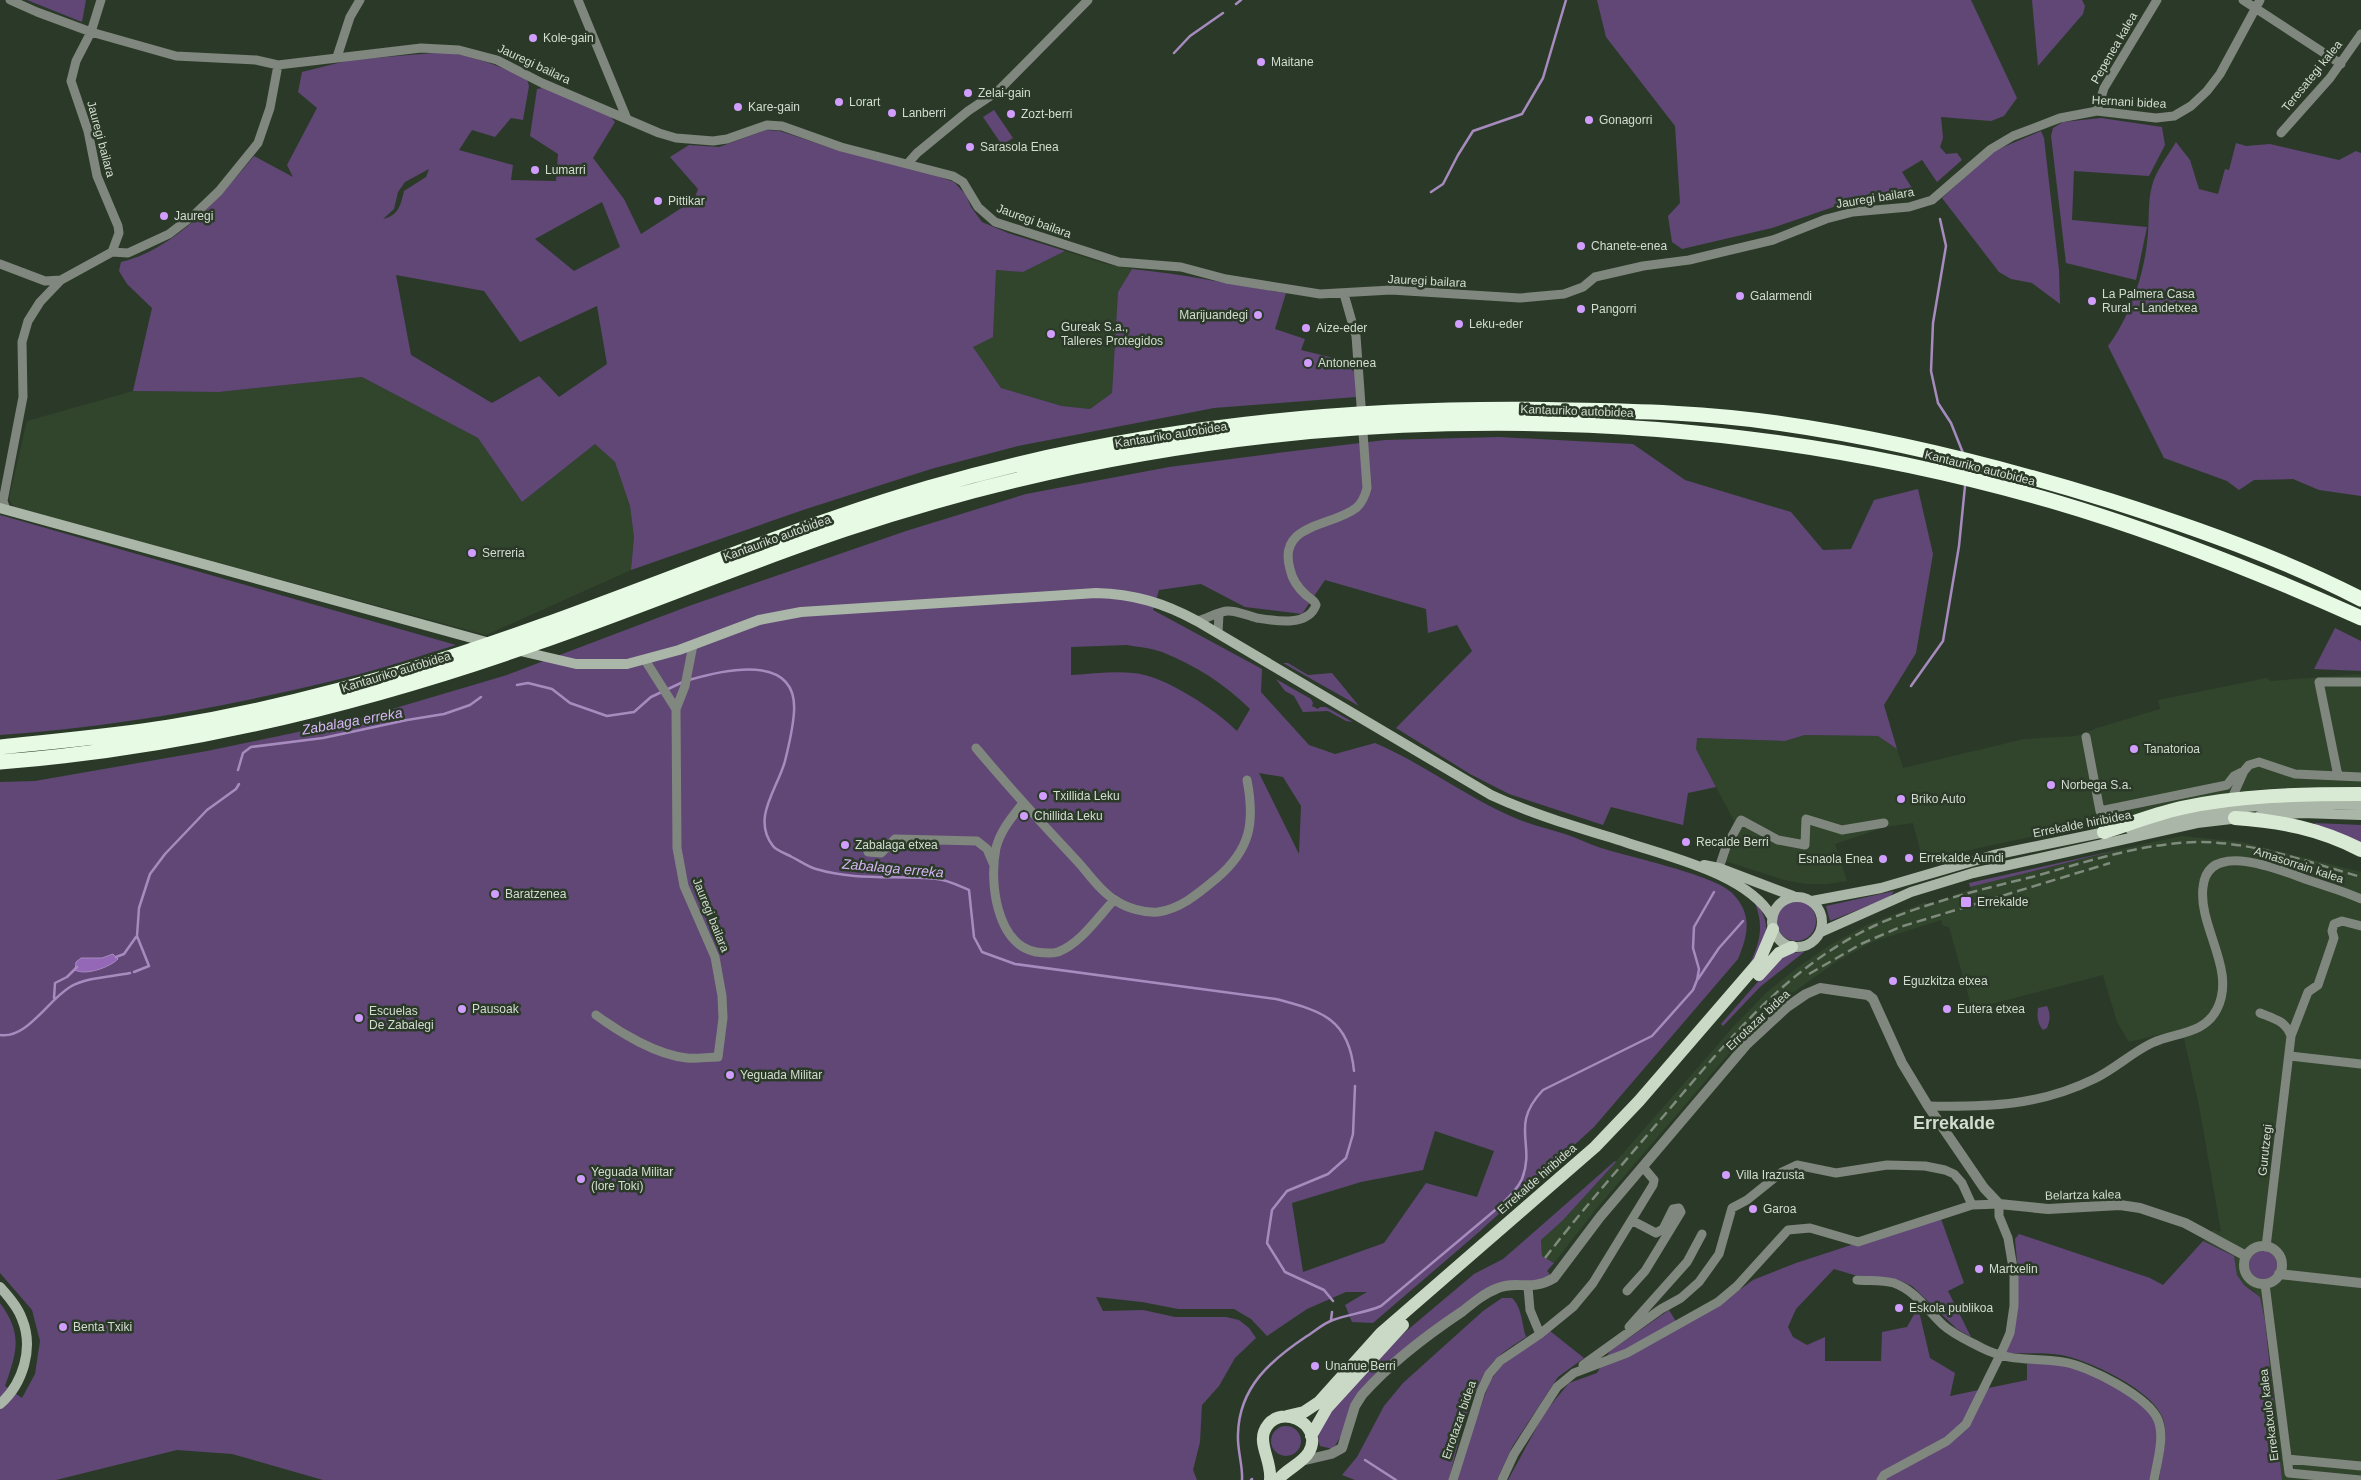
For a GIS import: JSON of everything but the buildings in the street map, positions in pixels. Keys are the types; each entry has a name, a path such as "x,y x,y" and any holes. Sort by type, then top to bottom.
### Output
{"highway":[{"name":"Kantauriko autobidea","path":"0,747 172,726 354,686 512,636 842,516 931,487 1081,451 1204,429 1314,416 1412,410 1528,409 1636,411 1776,422 1882,442 1968,461 2048,482 2198,528 2361,599"},
{"name":"Kantauriko autobidea","path":"0,762 174,741 358,700 541,642 765,558 934,501 1143,453 1315,431 1412,425 1519,423 1706,433 1882,460 2041,498 2190,547 2361,618"},
{"path":"2104,832 2179,802 2231,800 2283,794 2361,794"},
{"path":"2235,818 2276,821 2301,827 2361,850"}],"main road":[{"path":"3,509 473,639 557,660 615,665 645,660 693,645 751,622 802,612 1096,593 1142,598 1175,609 1197,621 1491,795 1522,808 1683,861 1743,888 1764,904 1779,940 1792,947 1806,946 1817,938 1821,932 1823,918 1820,910 1812,901 1801,896 1793,896 1719,868 1683,861"},
{"name":"Errekalde hiribidea","path":"1812,901 1881,888 1994,855 2104,832 2230,809 2319,803 2361,805"},
{"name":"Errekalde hiribidea","path":"1821,932 1896,898 1944,881 2010,864 2197,823 2302,813 2361,815"},
{"path":"1772,923 1778,904 1793,896"},
{"name":"Errekalde hiribidea","path":"1287,1416 1304,1412 1319,1402 1381,1333 1561,1177 1612,1130 1759,962 1772,923"},
{"name":"Errekalde hiribidea","path":"1312,1440 1327,1408 1382,1346 1419,1310 1571,1180 1612,1141 1768,964 1779,953 1792,947"},
{"path":"0,1287 16,1306 22,1319 27,1344 19,1380 0,1404"},
{"path":"1270,1480 1271,1465 1264,1447 1264,1433 1271,1422 1287,1416 1294,1417 1305,1424 1312,1440 1309,1452 1286,1470 1278,1480"},
{"path":"1267,1455 1282,1464 1298,1462"}],"street":[{"name":"Jauregi bailara","path":"10,0 91,32 176,56 256,60 278,65 421,48 440,48 480,54 659,133 699,141 727,139 760,126 773,125 953,176 963,182 978,207 995,222 1087,253 1119,262 1181,267 1226,279 1320,294 1390,290 1520,298 1564,294 1584,287 1595,277 1643,266 1689,260 1773,240 1826,219 1853,212 1909,207 1932,200"},
{"name":"Jauregi bailara","path":"101,0 91,32 76,61 71,81 88,131 97,176 118,226 119,233 112,252"},
{"path":"337,57 347,25 360,0"},
{"path":"578,0 627,119"},
{"path":"909,162 917,153 968,111 998,91 1088,0"},
{"name":"Pepenea kalea","path":"2096,111 2104,88 2157,0"},
{"path":"2243,0 2258,4 2340,64"},
{"name":"Hernani bidea","path":"1932,200 1991,149 2013,136 2060,118 2096,111 2156,118 2174,116 2191,106 2207,91 2220,74 2258,4"},
{"name":"Teresategi kalea","path":"2280,133 2340,64 2361,34"},
{"path":"3,509 23,397 22,342 28,321 61,280 112,252 128,253 168,234 195,214 219,191 258,143 270,108 278,65"},
{"path":"0,264 47,281 61,280"},
{"path":"45,298 47,281"},
{"path":"1197,621 1226,611 1258,618 1293,621 1307,617 1314,610 1316,605 1314,600 1306,595 1295,583 1289,568 1288,555 1291,544 1297,535 1308,528 1357,508 1364,498 1367,488 1361,379 1356,336 1344,294"},
{"path":"1218,633 1219,614"},
{"name":"Jauregi bailara","path":"596,1015 618,1032 672,1056 688,1058 718,1057 723,1018 722,996 715,957 684,886 677,848 676,709 685,686 693,645"},
{"path":"645,660 676,709"},
{"path":"2338,776 2319,682 2361,682"},
{"path":"2086,737 2100,810 2179,802 2227,785 2234,776 2244,771 2250,765 2259,762 2295,774 2361,777"},
{"path":"976,748 1023,803 1114,900 1145,912 1159,912 1176,907 1192,898 1237,858 1247,842 1250,824 1250,798 1247,780"},
{"path":"2244,771 2231,800 2361,800"},
{"path":"993,863 996,846 1006,824 1023,803"},
{"path":"1719,868 1726,847 1741,820 1778,840 1805,845 1806,819 1842,830 1884,823"},
{"path":"868,852 881,854 895,839 977,841 986,849 993,863 1002,922 1009,935 1018,945 1029,951 1044,954 1058,952 1070,945 1114,900"},
{"name":"Amasorrain kalea","path":"1928,1106 2000,1105 2047,1098 2101,1075 2153,1042 2188,1032 2209,1020 2217,1010 2222,997 2222,984 2204,909 2203,887 2209,871 2216,866 2240,860 2265,865 2361,899"},
{"name":"Gurutzegi","path":"2266,1247 2291,1036 2308,992 2318,985 2334,938 2332,931 2334,924 2342,921 2361,926"},
{"name":"Errotazar bidea","path":"1326,1454 1342,1448 1353,1411 1362,1395 1419,1342 1501,1286 1528,1287 1544,1284 1554,1278 1600,1217 1747,1044 1788,1007 1806,994 1820,988 1868,995 1873,999 1902,1063 1928,1106 1984,1188 1999,1204"},
{"path":"2260,1013 2282,1021 2288,1028 2291,1036"},
{"path":"2290,1056 2361,1064"},
{"path":"1502,1480 1514,1454 1557,1387 1661,1309 1681,1298 1699,1282 1719,1254 1732,1208 1753,1196 1782,1172 1797,1165 1836,1173 1888,1165 1925,1166 1954,1174 1962,1183 1972,1205"},
{"name":"Errotazar bidea","path":"1453,1480 1481,1391 1489,1374 1500,1361 1540,1334 1573,1307 1593,1283 1633,1221 1653,1185 1654,1180 1643,1167"},
{"path":"1574,1373 1627,1353 1718,1302 1737,1286 1788,1230 1810,1228 1858,1242 1972,1205 1999,1204 1999,1216 2008,1238 2014,1274 2014,1306 2010,1333 1966,1424 1947,1441 1884,1475 1881,1480"},
{"name":"Belartza kalea","path":"1999,1204 2048,1209 2120,1205 2140,1208 2185,1223 2246,1256"},
{"path":"1627,1291 1645,1271 1681,1212 1679,1208 1673,1209 1663,1229 1656,1233 1633,1221"},
{"path":"1616,1342 1687,1262 1702,1234"},
{"path":"2266,1247 2272,1249 2280,1257 2282,1263 2280,1274 2270,1283 2253,1282 2244,1267 2246,1256 2255,1248 2266,1247"},
{"path":"2280,1274 2361,1283"},
{"path":"1857,1280 1893,1283 1905,1288 1956,1334 1999,1356 2022,1360 2066,1362 2118,1384 2142,1400 2153,1410 2159,1421 2160,1434 2154,1480"},
{"name":"Errekatxulo kalea","path":"2265,1284 2289,1473 2360,1480"},
{"path":"1528,1287 1530,1310 1540,1334"},
{"path":"1298,1462 1326,1454 1312,1440"},
{"path":"2287,1459 2361,1466"}],"shaded area":[{"path":"27,0 86,0 82,22"},
{"path":"1597,0 1971,0 2017,98 2004,116 1991,121 1941,117 1943,138 1940,147 1946,154 1957,153 1962,160 1937,182 1922,160 1902,172 1915,193 1845,203 1772,228 1682,249 1672,242 1668,216 1680,203 1675,126 1606,37"},
{"path":"2032,0 2082,0 2085,6 2083,14 2038,66"},
{"path":"445,52 487,62 527,79 529,86 523,120 511,118 495,137 472,130 459,150 513,165 511,180 556,181 558,154 530,136 537,89 543,88 608,114 615,122 593,158 624,199 641,234 694,200 698,189 670,157 689,145 719,147 766,130 780,131 834,149 929,173 954,182 966,195 971,207 982,222 1008,233 1065,251 1023,272 996,270 993,337 973,347 1001,388 1062,406 1090,409 1112,393 1118,292 1132,269 1286,293 1275,329 1305,339 1301,350 1350,362 1349,368 1355,372 1356,397 1214,408 1018,446 931,469 806,509 631,570 634,537 630,506 615,462 595,444 522,502 478,438 362,377 219,392 133,391 152,308 127,284 119,271 121,262 160,246 178,234 227,188 254,156 293,177 287,165 317,108 298,92 302,72 350,60","holes":["429,169 426,177 404,191 400,205 395,213 383,219 394,209 398,192 405,182","602,202 620,247 574,271 535,239","396,275 484,291 520,342 597,306 607,364 559,397 539,376 492,403 411,355"]},
{"path":"994,110 1013,138 1002,145 983,117"},
{"path":"2101,118 2162,127 2165,145 2149,176 2074,171 2072,220 2147,227 2136,280 2066,263 2051,136 2053,128 2063,122"},
{"path":"2041,131 2044,138 2059,270 2060,304 2032,283 2011,279 1999,272 1942,198 1994,151"},
{"path":"2176,142 2190,160 2199,189 2218,194 2225,169 2229,170 2236,143 2246,146 2270,144 2339,160 2356,151 2361,153 2361,496 2319,490 2293,479 2254,480 2239,490 2227,481 2164,458 2108,346 2116,335 2134,297 2145,256 2152,186 2159,169"},
{"path":"1065,251 1106,264 1132,269 1118,292 1112,393 1090,409 1062,406 1001,388 972,347 993,336 996,270 1023,272"},
{"path":"362,377 478,438 522,502 595,444 615,462 630,506 634,537 631,570 486,635 14,508 9,498 27,421 133,391 219,392"},
{"path":"1499,437 1633,444 1685,480 1791,512 1823,550 1851,549 1874,500 1918,489 1933,554 1916,653 1884,705 1897,749 1878,736 1805,735 1785,741 1697,738 1696,749 1716,787 1688,793 1683,825 1611,807 1603,825 1509,794 1470,774 1396,728 1472,651 1457,625 1428,633 1426,609 1325,580 1302,614 1245,607 1201,584 1159,590 1153,610 1262,669 1261,692 1309,745 1335,754 1375,743 1515,818 1601,848 1690,873 1723,886 1739,901 1746,917 1747,925 1738,959 1594,1127 1479,1232 1373,1323 1352,1322 1345,1305 1367,1292 1346,1292 1307,1309 1267,1336 1251,1319 1234,1309 1178,1309 1142,1302 1096,1297 1103,1311 1143,1310 1175,1317 1226,1317 1239,1320 1249,1328 1256,1338 1235,1358 1219,1386 1202,1405 1200,1442 1193,1470 1197,1480 323,1480 232,1454 177,1450 56,1480 0,1480 0,1303 12,1324 16,1343 13,1363 5,1386 22,1398 35,1374 40,1341 32,1310 0,1273 0,782 35,781 207,751 355,720 507,675 689,606 906,531 1026,494 1169,467 1385,440","holes":["1127,645 1162,652 1174,657 1198,669 1230,691 1250,709 1237,731 1216,713 1189,695 1146,675 1118,672 1071,675 1071,647","1259,773 1283,777 1301,806 1299,854","1435,1131 1494,1151 1477,1197 1426,1183 1384,1243 1303,1272 1292,1203 1361,1182 1423,1170"]},
{"path":"0,515 456,645 386,667 259,698 130,721 0,735"},
{"path":"2335,628 2361,641 2361,671 2314,669"},
{"path":"1283,663 1288,663 1308,675 1332,673 1359,706"},
{"path":"2361,674 2361,788 2279,788 2244,791 1979,848 1923,862 1913,823 1885,827 1835,844 1847,881 1827,884 1805,884 1784,880 1719,859 1734,821 1696,749 1696,738 1785,741 1805,735 1878,736 1897,749 1903,768 2024,739 2077,736 2160,709 2158,700 2267,678 2271,681"},
{"path":"1276,679 1311,699 1312,706 1318,709 1326,707 1353,722 1346,721 1328,711 1303,712 1294,696 1285,691"},
{"path":"2315,823 2361,825 2361,844 2314,825"},
{"path":"2182,836 2242,842 2361,872 2361,887 2359,887 2361,888 2361,1480 2282,1480 2265,1321 2254,1291 2244,1285 2237,1275 2234,1256 2203,1241 2213,1230 2221,1232 2200,1111 2182,1029 2129,1042 2117,1022 2103,975 1972,1009 1949,927 1943,926 1941,920 1872,942 1836,962 1784,999 1732,1050 1597,1208 1554,1263 1542,1256 1541,1240 1598,1182 1733,1027 1767,992 1798,967 1830,945 1867,925 1926,902 1927,905 1953,897 1953,895 1971,889 1970,887 2121,849"},
{"path":"2121,849 1970,887 1969,883"},
{"path":"1894,891 1890,897 1830,921 1826,906"},
{"path":"1800,901 1807,904 1813,910 1816,921 1815,929 1807,938 1800,941 1792,941 1785,938 1777,929 1776,917 1779,910 1788,902"},
{"path":"1755,903 1764,917 1767,936 1763,950 1747,969 1755,952 1760,929 1760,921"},
{"path":"1804,952 1760,987 1723,1026 1721,1024 1776,961 1787,953"},
{"path":"113,954 118,959 104,968 85,972 75,970 76,962 81,958 102,958"},
{"path":"2047,1006 2049,1020 2047,1028 2043,1030 2038,1019 2038,1008"},
{"path":"1615,1161 1563,1220 1541,1240 1542,1256 1554,1263 1547,1271 1550,1274 1542,1280 1495,1284 1352,1404 1341,1436 1333,1449 1320,1446 1318,1437 1326,1414 1404,1333 1474,1274 1503,1259"},
{"path":"1940,1216 1964,1283 1948,1291 1971,1337 1957,1329 1912,1286 1899,1280 1854,1275 1834,1269 1796,1309 1788,1327 1793,1337 1807,1345 1825,1337 1825,1361 1881,1361 1882,1332 1907,1327 1918,1307 1930,1358 1955,1373 1950,1396 2027,1380 2027,1364 2061,1365 2090,1374 2131,1396 2151,1416 2156,1426 2157,1439 2151,1480 1508,1480 1545,1412 1569,1383 1597,1373 1610,1351 1669,1310 1680,1328 1719,1305 1753,1280 1796,1263"},
{"path":"2019,1234 2150,1278 2163,1285 2203,1241 2234,1256 2237,1275 2244,1285 2260,1297 2265,1321 2282,1480 2159,1480 2165,1441 2165,1426 2157,1409 2148,1398 2107,1372 2066,1356 2006,1353 2014,1325 2018,1297 2015,1239"},
{"path":"2263,1251 2273,1255 2277,1265 2273,1275 2263,1279 2253,1275 2249,1265 2253,1255"},
{"path":"1502,1298 1512,1298 1518,1306 1526,1337 1500,1355 1484,1374 1471,1402 1449,1480 1355,1480 1342,1475 1357,1457 1384,1406 1403,1383 1483,1311"},
{"path":"1550,1331 1584,1358 1558,1377 1512,1447 1497,1480 1457,1480 1467,1445 1490,1381 1502,1365"},
{"path":"1286,1426 1297,1430 1301,1441 1297,1452 1286,1456 1275,1452 1271,1441 1275,1430"}],"waterway":[{"path":"1236,4 1241,0"},
{"path":"1431,192 1443,184 1473,131 1522,114 1543,78 1566,0"},
{"path":"1174,53 1190,36 1223,13"},
{"path":"1940,219 1946,246 1933,323 1931,371 1938,403 1951,423 1963,453"},
{"path":"1911,686 1943,641 1959,546 1965,486"},
{"name":"Zabalaga erreka","path":"689,680 720,672 756,670 772,673 784,680 792,693 794,712 788,749 782,771 765,814 767,835 773,846 779,851 810,867 831,873 937,879 969,890 974,937 982,952 1015,964 1276,999 1306,1008 1319,1013 1339,1028 1346,1039 1351,1053 1354,1071"},
{"name":"Zabalaga erreka","path":"517,685 528,683 552,689 570,703 607,716 634,712 651,697 683,682"},
{"name":"Zabalaga erreka","path":"238,770 243,753 251,747 323,738 444,714 470,705 481,697"},
{"name":"Zabalaga erreka","path":"134,972 149,966 137,936 139,908 150,874 165,854 207,810 236,789 239,784"},
{"path":"1242,1480 1238,1440 1240,1417 1244,1402 1259,1376 1281,1355 1326,1323 1381,1306 1509,1197 1520,1183 1526,1166 1525,1124 1527,1114 1543,1090 1652,1036 1693,990 1699,969 1693,948 1694,927 1714,892"},
{"path":"1698,979 1719,948 1743,921"},
{"path":"116,957 124,954 136,937"},
{"path":"54,998 55,983 67,977 77,967"},
{"path":"0,1035 10,1035 28,1025 61,993 70,987 91,979 130,973"},
{"name":"Zabalaga erreka","path":"1333,1301 1324,1290 1285,1272 1267,1243 1272,1210 1287,1191 1328,1174 1346,1158 1353,1134 1355,1086"},
{"name":"Zabalaga erreka","path":"1331,1320 1332,1312"},
{"path":"1365,1460 1396,1480"}],"railway":[{"path":"1545,1258 1683,1093 1752,1016 1803,970 1830,951 1879,924 1921,907 2114,854 2178,843 2199,842 2240,845 2301,859 2361,877"},
{"path":"1809,974 1861,944 1900,927 2110,863"}],"place":[{"name":"Kole-gain","path":"533,38"},
{"name":"Maitane","path":"1261,62"},
{"name":"Zelai-gain","path":"968,93"},
{"name":"Lorart","path":"839,102"},
{"name":"Kare-gain","path":"738,107"},
{"name":"Lanberri","path":"892,113"},
{"name":"Zozt-berri","path":"1011,114"},
{"name":"Gonagorri","path":"1589,120"},
{"name":"Sarasola Enea","path":"970,147"},
{"name":"Lumarri","path":"535,170"},
{"name":"Pittikar","path":"658,201"},
{"name":"Jauregi","path":"164,216"},
{"name":"Chanete-enea","path":"1581,246"},
{"name":"Galarmendi","path":"1740,296"},
{"name":"La Palmera Casa Rural - Landetxea","path":"2092,301"},
{"name":"Pangorri","path":"1581,309"},
{"name":"Marijuandegi","path":"1258,315"},
{"name":"Leku-eder","path":"1459,324"},
{"name":"Aize-eder","path":"1306,328"},
{"name":"Gureak S.a., Talleres Protegidos","path":"1051,334"},
{"name":"Antonenea","path":"1308,363"},
{"name":"Serreria","path":"472,553"},
{"name":"Tanatorioa","path":"2134,749"},
{"name":"Norbega S.a.","path":"2051,785"},
{"name":"Txillida Leku","path":"1043,796"},
{"name":"Briko Auto","path":"1901,799"},
{"name":"Chillida Leku","path":"1024,816"},
{"name":"Recalde Berri","path":"1686,842"},
{"name":"Zabalaga etxea","path":"845,845"},
{"name":"Errekalde Aundi","path":"1909,858"},
{"name":"Esnaola Enea","path":"1883,859"},
{"name":"Baratzenea","path":"495,894"},
{"name":"Errekalde","path":"1966,902"},
{"name":"Eguzkitza etxea","path":"1893,981"},
{"name":"Pausoak","path":"462,1009"},
{"name":"Eutera etxea","path":"1947,1009"},
{"name":"Escuelas De Zabalegi","path":"359,1018"},
{"name":"Yeguada Militar","path":"730,1075"},
{"name":"Villa Irazusta","path":"1726,1175"},
{"name":"Yeguada Militar (lore Toki)","path":"581,1179"},
{"name":"Garoa","path":"1753,1209"},
{"name":"Martxelin","path":"1979,1269"},
{"name":"Eskola publikoa","path":"1899,1308"},
{"name":"Benta Txiki","path":"63,1327"},
{"name":"Unanue Berri","path":"1315,1366"}],"district":[{"name":"Errekalde","path":"1954,1123"}]}
